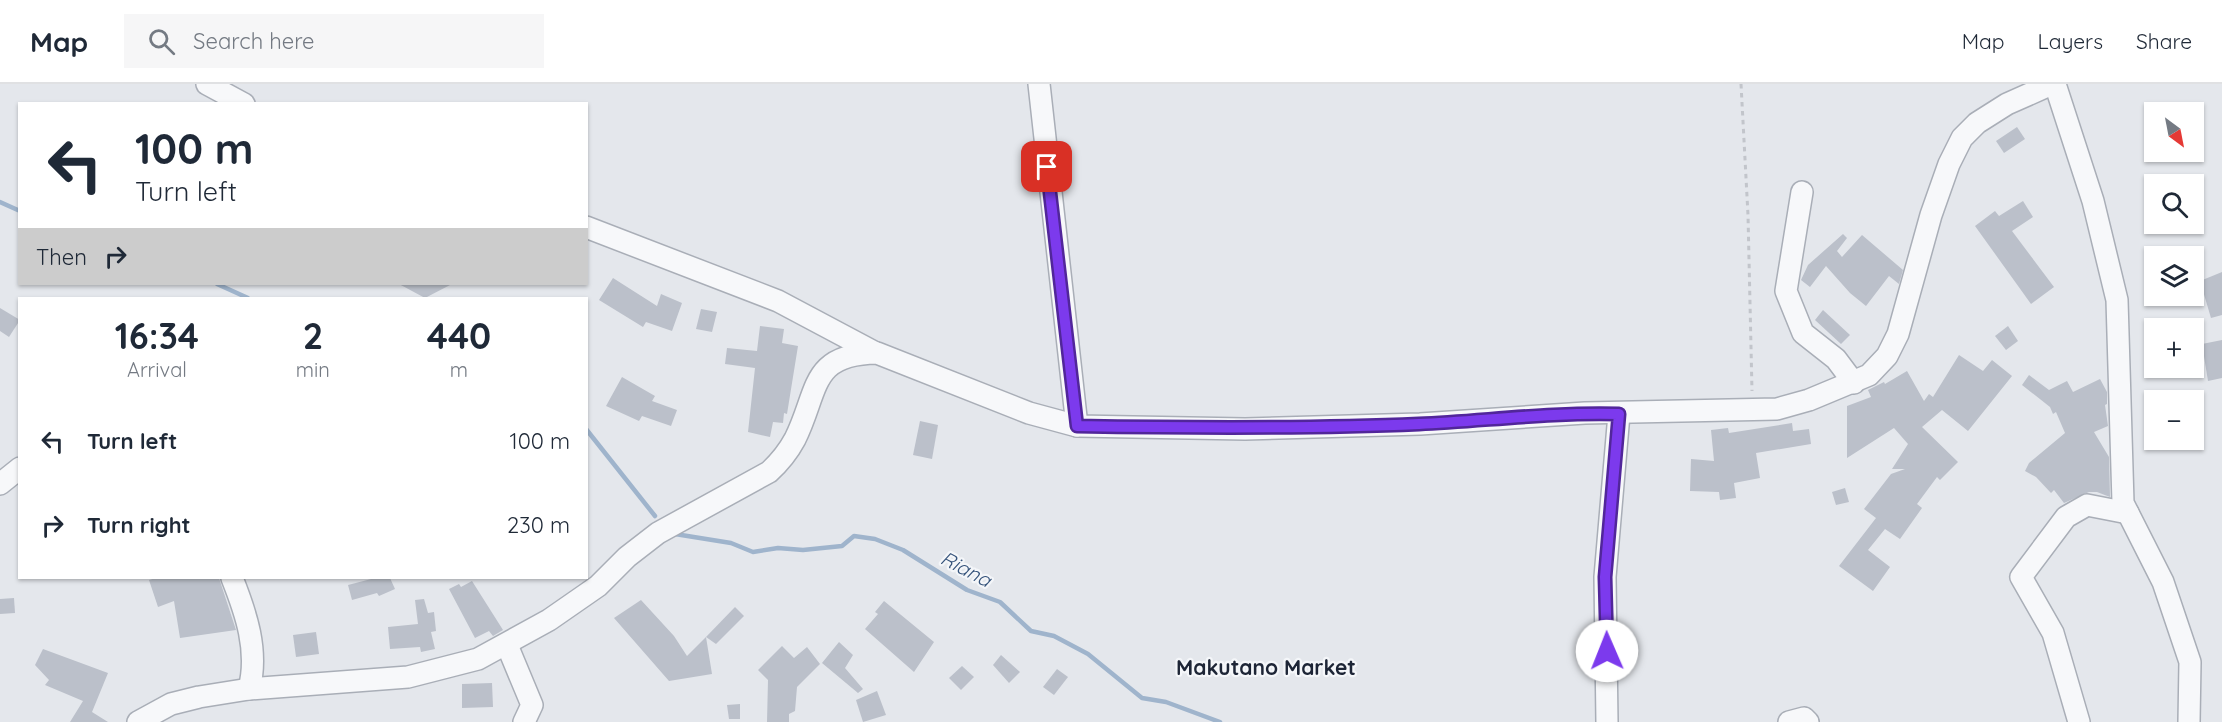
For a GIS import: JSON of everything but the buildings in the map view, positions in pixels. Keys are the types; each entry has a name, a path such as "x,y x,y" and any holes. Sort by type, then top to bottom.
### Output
{"street":[{"path":"207,84 240,102"},
{"path":"1039,84 1077,426"},
{"path":"588,228 778,301 878,353 1029,412 1077,426 1245,429 1420,424 1585,413 1777,409 1854,383 1869,375 1887,356 1894,341 1931,215 1949,164 1962,138 1977,123 2007,104 2054,84 2093,201 2117,300 2123,503 2163,582 2190,662 2189,722"},
{"path":"1803,192 1786,291 1803,333 1836,358 1854,383"},
{"path":"138,722 171,704 249,689 408,677 459,666 507,645 598,586 627,557 658,533 769,472 784,458 796,438 813,387 824,372 838,360 854,354 878,353"},
{"path":"1607,722 1605,577 1619,414"},
{"path":"0,484 18,470"},
{"path":"2079,722 2053,633 2021,577 2066,517 2087,505 2128,513"},
{"path":"232,579 244,607 253,648 253,676 249,689"},
{"path":"507,645 532,705 524,722"},
{"path":"1789,722 1804,718 1808,722"}],"path":[{"path":"1741,84 1748,215 1753,410"}],"waterway":[{"name":"Riana","path":"0,202 18,210"},
{"name":"Riana","path":"219,285 246,297"},
{"name":"Riana","path":"588,432 655,516"},
{"name":"Riana","path":"675,534 731,543 753,552 778,548 803,550 842,546 854,536 875,539 903,550 967,590 1000,602 1031,631 1054,636 1088,654 1142,698 1166,702 1220,722"}],"district":[{"name":"Makutano Market","path":"1266,668"}],"route":[{"path":"1047,167 1077,426 1245,429 1420,424 1585,413 1619,414 1605,577 1607,651"}]}
